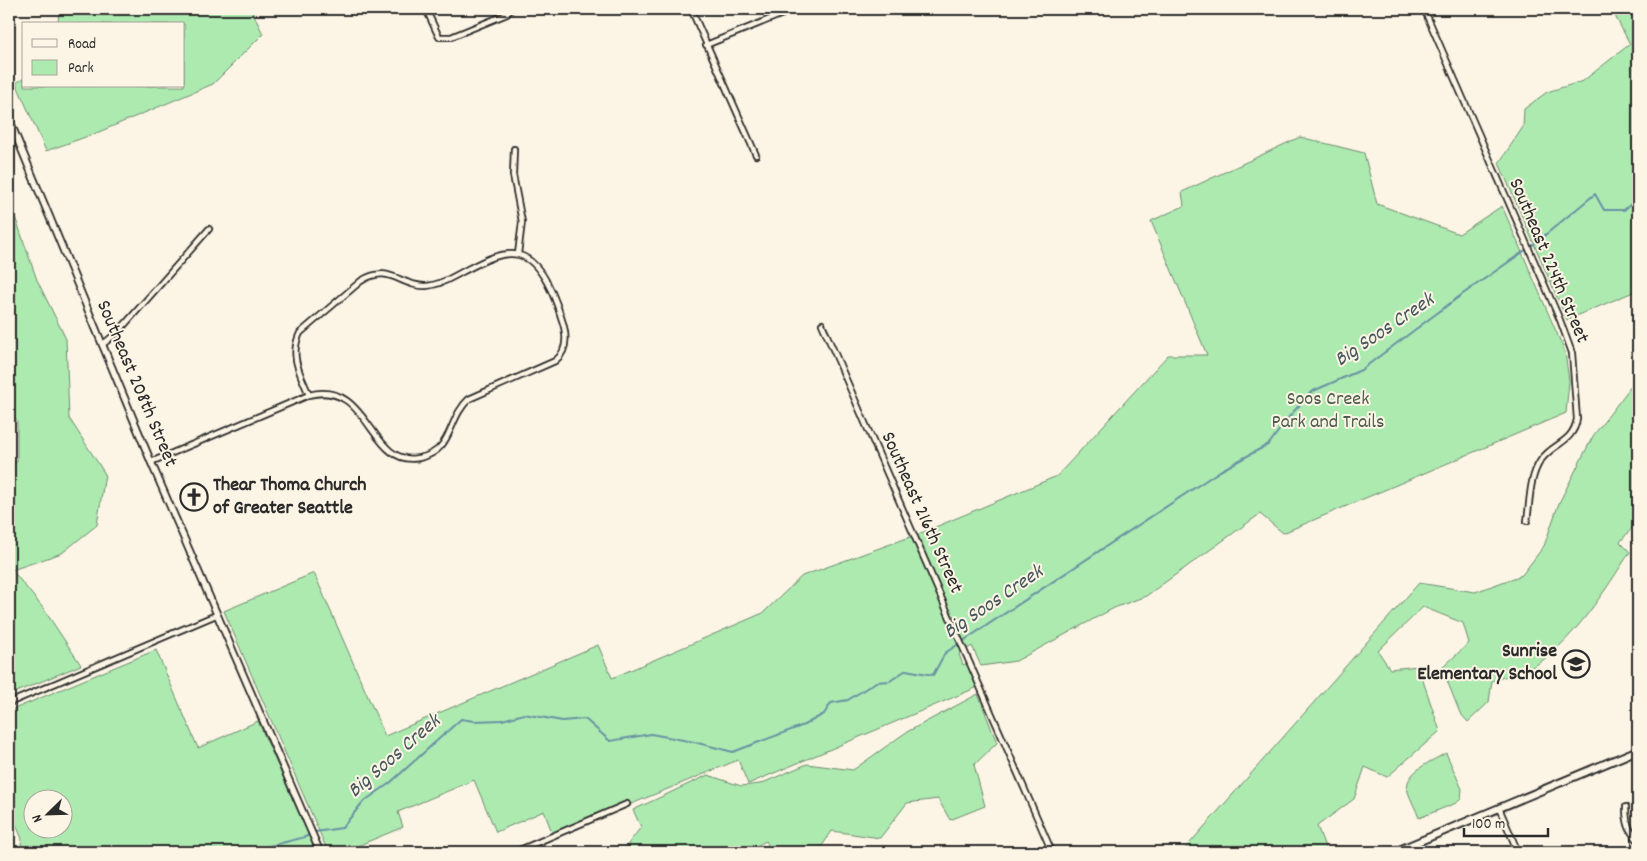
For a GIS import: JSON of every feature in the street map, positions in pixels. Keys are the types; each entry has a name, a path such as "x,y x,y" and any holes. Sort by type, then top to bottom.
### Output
{"main road":[{"path":"1394,852 1638,750"}],"street":[{"path":"426,9 439,37 452,37 511,9"},
{"path":"691,9 756,155"},
{"path":"706,45 795,9"},
{"name":"Southeast 224th Street","path":"1424,9 1560,320 1572,353 1577,419 1572,434 1549,452 1538,465 1533,478 1527,521"},
{"name":"Southeast 208th Street","path":"9,119 151,462 320,852"},
{"path":"514,149 513,175 522,222 518,254"},
{"path":"102,345 119,331 209,229"},
{"path":"151,462 309,395 326,392 344,398 356,409 386,447 397,456 406,459 420,458 434,453 443,446 450,435 456,415 469,399 555,361 562,356 566,346 558,306 538,268 518,254 492,258 439,284 426,286 387,274 371,275 361,281 300,333 294,352 309,395"},
{"name":"Southeast 216th Street","path":"822,324 1052,852"},
{"path":"9,704 216,615"},
{"path":"515,852 627,804"},
{"path":"1626,807 1626,820 1629,828 1638,840"},
{"path":"1499,808 1518,852"}],"green space":[{"path":"59,9 171,11 174,9 251,9 263,34 213,84 94,134 46,151 16,83 22,79 22,88 185,88 185,22 58,22"},
{"path":"1627,9 1638,9 1638,290 1567,320 1499,163 1523,127 1524,109 1547,92 1583,81 1630,44 1614,14"},
{"name":"Soos Creek Park and Trails","path":"1300,137 1364,153 1377,204 1459,234 1502,206 1565,352 1569,381 1566,413 1283,533 1260,514 1146,596 1114,608 1016,661 981,666 972,646 959,654 963,665 968,663 978,687 748,784 738,760 554,838 544,811 496,832 474,780 398,812 403,827 343,852 328,852 224,611 314,573 385,736 598,645 612,678 763,613 802,576 921,533 1057,476 1168,355 1207,355 1151,221 1184,206 1182,192"},
{"path":"9,199 37,280 66,339 69,418 105,474 97,525 62,553 12,570 43,608 81,665 9,695 9,463 17,462 17,421 9,408"},
{"path":"1638,377 1638,521 1620,542 1630,552 1589,612 1565,640 1534,666 1492,681 1489,702 1468,722 1460,713 1442,668 1469,643 1463,623 1423,607 1378,651 1390,669 1418,666 1440,731 1387,777 1365,767 1354,799 1317,826 1327,852 1182,852 1419,583 1475,592 1522,575 1544,546 1559,503 1593,436"},
{"path":"156,650 198,748 258,721 316,852 20,852 22,839 9,807 9,711"},
{"path":"978,694 997,743 974,765 985,806 950,820 938,799 907,803 880,838 832,831 818,852 771,852 766,841 746,852 622,852 641,827 633,810 708,775 741,786 760,784 807,764 853,770 905,733"},
{"path":"1446,753 1462,789 1461,799 1456,803 1419,818 1407,785 1414,773 1420,768"}],"waterway":[{"name":"Big Soos Creek","path":"260,852 266,847 305,837 315,832 342,828 363,802 390,783 461,719 474,721 502,720 524,714 562,721 585,719 610,741 651,734 733,752 804,725 824,714 831,703 848,700 876,682 890,681 906,670 933,675 945,653 1220,471 1269,444 1288,418 1311,392 1361,370 1460,296 1540,240 1595,194 1604,210 1624,210 1638,198"}],"place":[{"name":"Thear Thoma Church of Greater Seattle","path":"194,497"},
{"name":"Sunrise Elementary School","path":"1576,664"}]}
